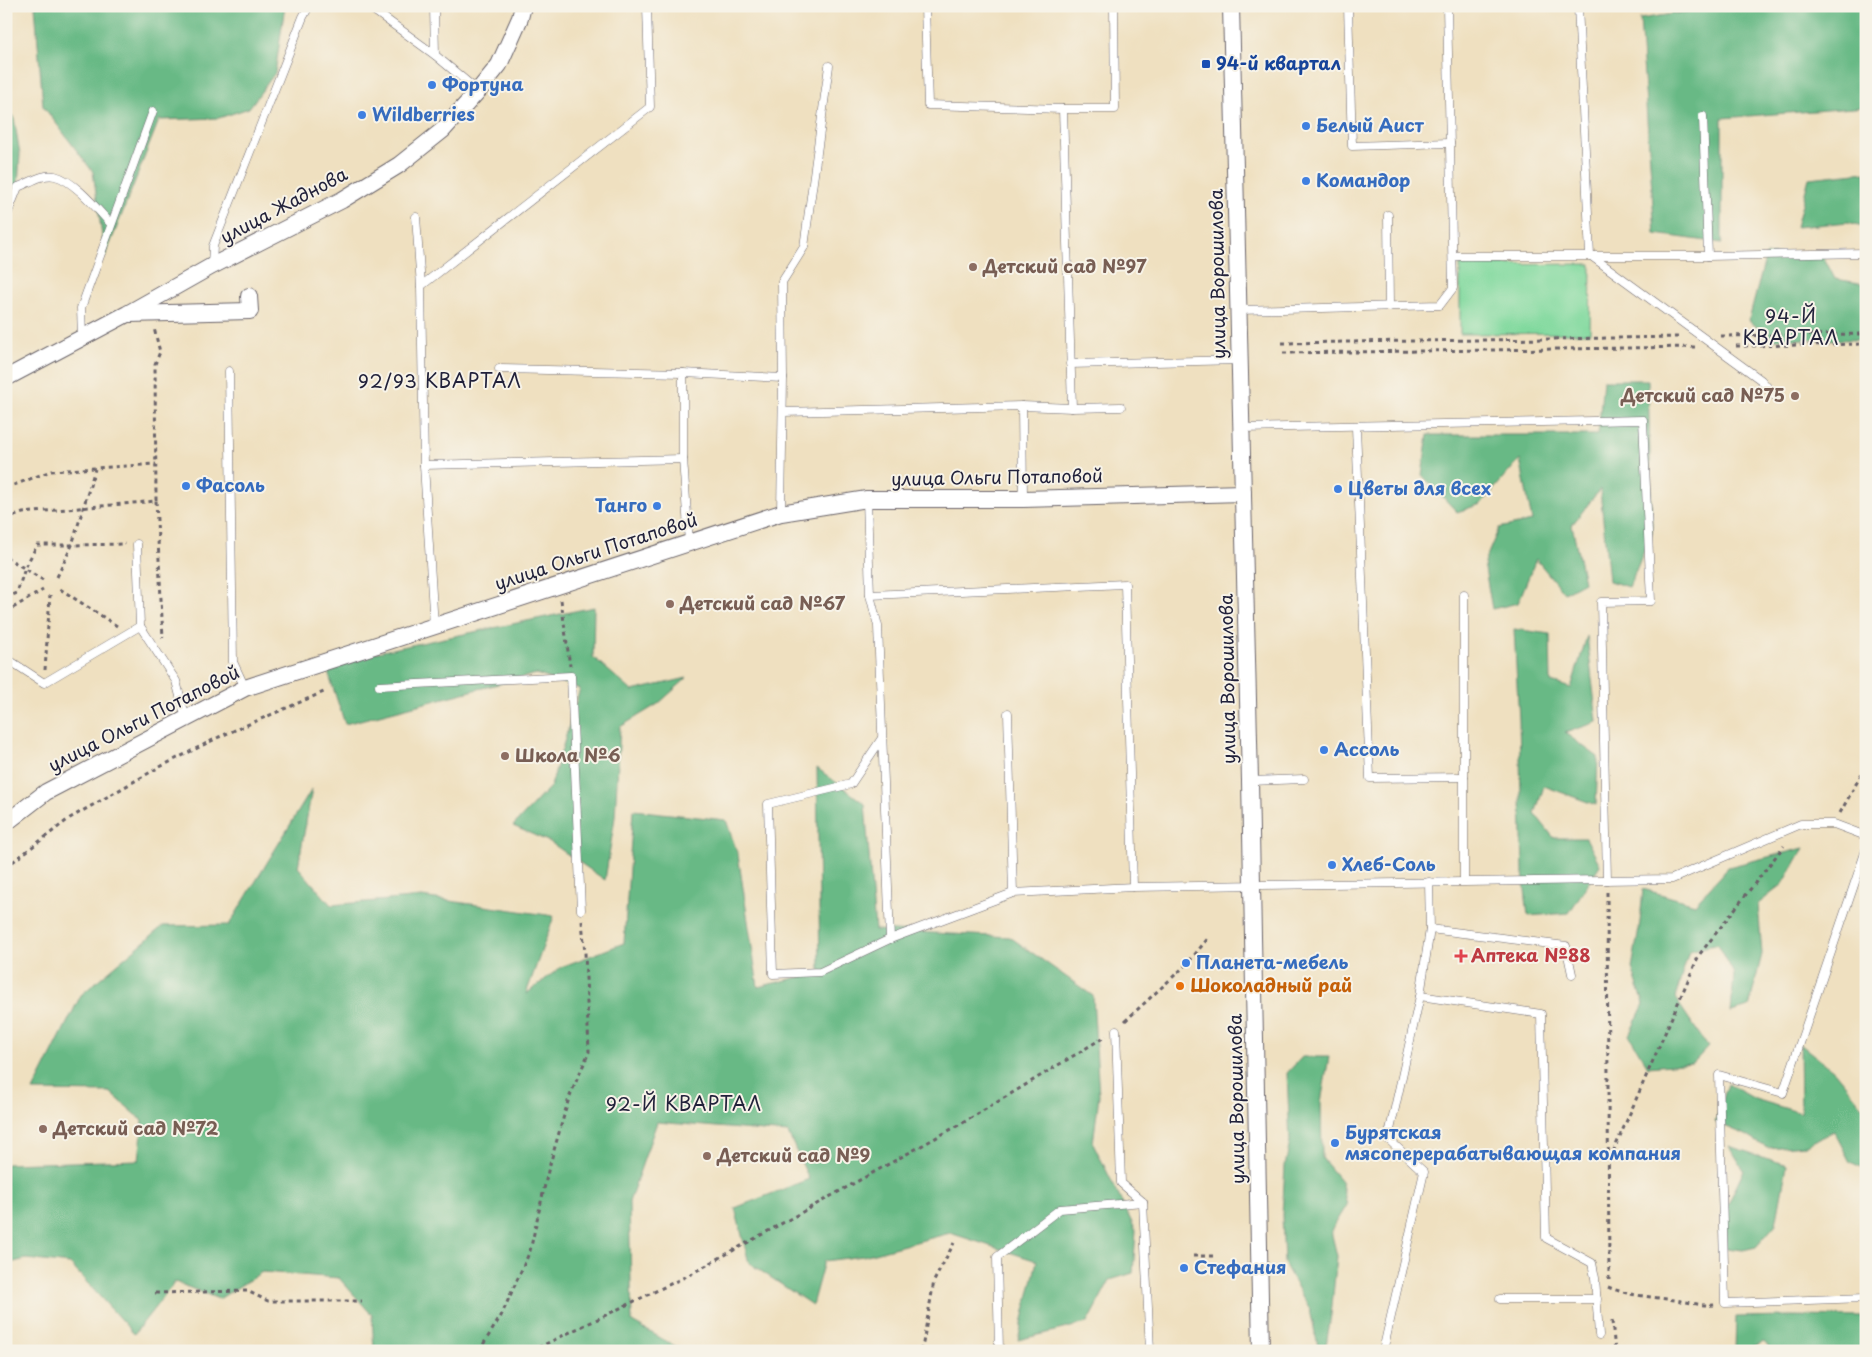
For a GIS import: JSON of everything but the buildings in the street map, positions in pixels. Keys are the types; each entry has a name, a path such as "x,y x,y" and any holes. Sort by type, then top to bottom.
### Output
{"street":[{"name":"улица Жаднова","path":"6,378 82,336 127,314 212,266 342,200 399,165 443,130 499,65 520,18 523,6"},
{"name":"улица Ворошилова","path":"1231,6 1260,1198 1261,1351"},
{"path":"127,314 250,310 249,296"},
{"name":"улица Ольги Потаповой","path":"6,823 46,792 245,688 781,513 867,499 1023,499 1243,493"}],"lane":[{"path":"212,266 213,246 310,6"},
{"path":"368,6 434,55 478,91"},
{"path":"434,6 434,55"},
{"path":"421,286 650,107 647,6"},
{"path":"925,6 928,105 1115,110 1114,6"},
{"path":"1348,6 1352,146 1450,143"},
{"path":"1239,310 1440,305 1453,288 1447,6"},
{"path":"1578,6 1590,255"},
{"path":"781,513 783,412 782,282 804,247 828,66"},
{"path":"1063,109 1072,408"},
{"path":"82,336 80,308 152,111"},
{"path":"1703,116 1708,256"},
{"path":"6,218 18,187 44,177 55,176 75,186 111,224"},
{"path":"1388,215 1389,307"},
{"path":"416,217 421,286 424,465 434,627"},
{"path":"1452,256 1708,256 1866,253"},
{"path":"1590,255 1761,380 1775,396"},
{"path":"1070,364 1240,360"},
{"path":"499,369 683,373 783,378"},
{"path":"229,371 233,662 245,688"},
{"path":"683,373 683,459 689,542"},
{"path":"783,412 1022,406 1121,407"},
{"path":"1022,406 1023,499"},
{"path":"1242,428 1643,420 1651,602 1600,602 1607,880"},
{"path":"1356,427 1370,778 1464,777"},
{"path":"424,465 683,459"},
{"path":"867,499 870,595 878,626 890,939"},
{"path":"137,544 140,626 176,681 186,719"},
{"path":"870,595 1125,584 1133,887"},
{"path":"1464,595 1464,881"},
{"path":"6,658 44,683 140,626"},
{"path":"379,686 571,676 581,910"},
{"path":"1008,713 1013,893"},
{"path":"882,738 851,784 768,804 773,974 820,972 890,939 1013,893 1133,887 1672,879 1801,824 1834,824 1866,836"},
{"path":"1250,780 1304,779"},
{"path":"1866,850 1783,1093 1719,1075 1725,1303 1866,1298"},
{"path":"1383,1351 1424,1172 1388,1139 1420,996 1430,930 1429,882"},
{"path":"1430,930 1566,946 1572,974"},
{"path":"1420,996 1541,1014 1546,1238 1592,1263 1595,1278 1599,1335"},
{"path":"1116,1030 1121,1183 1143,1202 1150,1351"},
{"path":"999,1351 997,1257 1060,1209 1143,1202"},
{"path":"1500,1299 1597,1299"}],"path":[{"path":"150,314 160,352 156,364 156,501 164,663"},
{"path":"1282,343 1866,334"},
{"path":"1283,353 1866,344"},
{"path":"6,488 51,471 156,464"},
{"path":"57,577 72,545 95,469"},
{"path":"6,519 23,513 156,501"},
{"path":"6,598 17,593 25,568 37,545 158,544"},
{"path":"6,557 44,580"},
{"path":"558,585 571,676"},
{"path":"60,589 128,633"},
{"path":"6,612 43,590"},
{"path":"44,683 50,595"},
{"path":"6,867 70,818 156,770 218,737 326,691"},
{"path":"1834,824 1866,766"},
{"path":"1609,1162 1699,955 1784,845"},
{"path":"1607,880 1610,1297"},
{"path":"479,1351 501,1316 530,1251 548,1171 569,1098 589,1052 585,953 581,910"},
{"path":"531,1351 689,1275 966,1121 1116,1030 1187,964 1209,938"},
{"path":"920,1351 934,1281 954,1243"},
{"path":"1193,1256 1217,1256"},
{"path":"1595,1278 1609,1288 1626,1293 1706,1306 1725,1303"},
{"path":"155,1292 247,1291 268,1302 362,1301"},
{"path":"1612,1315 1615,1351"}],"green space":[{"path":"35,6 285,6 275,73 249,108 219,118 159,120 105,257 93,172 43,106"},
{"path":"1698,6 1866,6 1866,107 1722,118 1722,243 1655,234 1640,19 1698,10"},
{"path":"6,108 14,118 20,154 18,187 6,185"},
{"path":"1866,172 1866,227 1848,222 1796,227 1809,178"},
{"path":"1822,254 1835,279 1866,284 1866,340 1770,339 1749,320 1766,255"},
{"path":"1591,264 1590,333 1460,334 1460,265"},
{"path":"1603,380 1648,380 1652,532 1629,587 1609,581 1600,489 1572,525 1584,582 1564,593 1536,559 1518,603 1492,609 1484,563 1499,528 1532,521 1520,459 1481,504 1457,512 1422,475 1428,435 1598,435"},
{"path":"594,607 593,657 632,691 687,678 658,704 620,727 615,817 605,880 550,842 513,826 551,786 580,689 536,674 345,724 325,663"},
{"path":"1514,629 1550,634 1551,682 1571,688 1587,636 1597,722 1565,733 1598,757 1596,805 1544,786 1535,814 1554,838 1586,838 1600,865 1569,913 1528,916 1523,872 1519,720"},
{"path":"817,768 865,804 875,930 1010,937 1093,996 1099,1096 1093,1143 1136,1231 1133,1273 1110,1280 1087,1323 1018,1340 1037,1261 950,1233 863,1256 824,1261 812,1305 749,1263 735,1208 809,1179 788,1133 657,1122 629,1202 632,1322 684,1351 374,1351 372,1315 339,1278 262,1272 219,1299 175,1282 134,1334 70,1264 26,1259 6,1264 6,1164 139,1160 143,1121 110,1092 33,1091 81,995 163,926 229,925 312,789 298,867 331,905 422,897 554,916 526,994 561,967 624,943 633,810 726,820 738,855 758,987 820,972"},
{"path":"1804,848 1783,884 1758,904 1762,954 1749,1007 1731,1012 1734,974 1718,944 1689,951 1675,998 1708,1047 1693,1063 1648,1067 1629,1035 1644,1004 1632,968 1640,922 1643,889 1695,904 1728,867"},
{"path":"1800,1044 1834,1071 1866,1110 1866,1169 1850,1162 1834,1131 1806,1145 1767,1148 1746,1135 1715,1122 1728,1084 1755,1099 1801,1113"},
{"path":"1302,1057 1329,1057 1321,1102 1322,1158 1341,1181 1347,1205 1331,1231 1337,1256 1325,1351 1319,1351 1310,1310 1284,1263 1282,1215 1285,1166 1290,1142 1287,1073"},
{"path":"1729,1146 1787,1165 1776,1224 1756,1247 1743,1250 1726,1248 1723,1215 1744,1170"},
{"path":"1736,1317 1866,1317 1866,1351 1772,1351 1764,1342 1742,1351 1735,1351"}],"place":[{"name":"94-й квартал","path":"1206,64"},
{"name":"Фортуна","path":"432,85"},
{"name":"Wildberries","path":"362,115"},
{"name":"Белый Аист","path":"1306,126"},
{"name":"Командор","path":"1306,181"},
{"name":"Детский сад №97","path":"973,267"},
{"name":"Детский сад №75","path":"1795,396"},
{"name":"Фасоль","path":"186,486"},
{"name":"Цветы для всех","path":"1338,489"},
{"name":"Танго","path":"657,506"},
{"name":"Детский сад №67","path":"670,604"},
{"name":"Ассоль","path":"1324,750"},
{"name":"Школа №6","path":"505,756"},
{"name":"Хлеб-Соль","path":"1332,865"},
{"name":"Аптека №88","path":"1461,956"},
{"name":"Планета-мебель","path":"1186,963"},
{"name":"Шоколадный рай","path":"1180,986"},
{"name":"Детский сад №72","path":"43,1129"},
{"name":"Бурятская мясоперерабатывающая компания","path":"1335,1143"},
{"name":"Детский сад №9","path":"707,1156"},
{"name":"Стефания","path":"1184,1268"}],"district":[{"name":"94-Й КВАРТАЛ","path":"1791,327"},
{"name":"92/93 КВАРТАЛ","path":"440,381"},
{"name":"92-Й КВАРТАЛ","path":"684,1104"}]}
